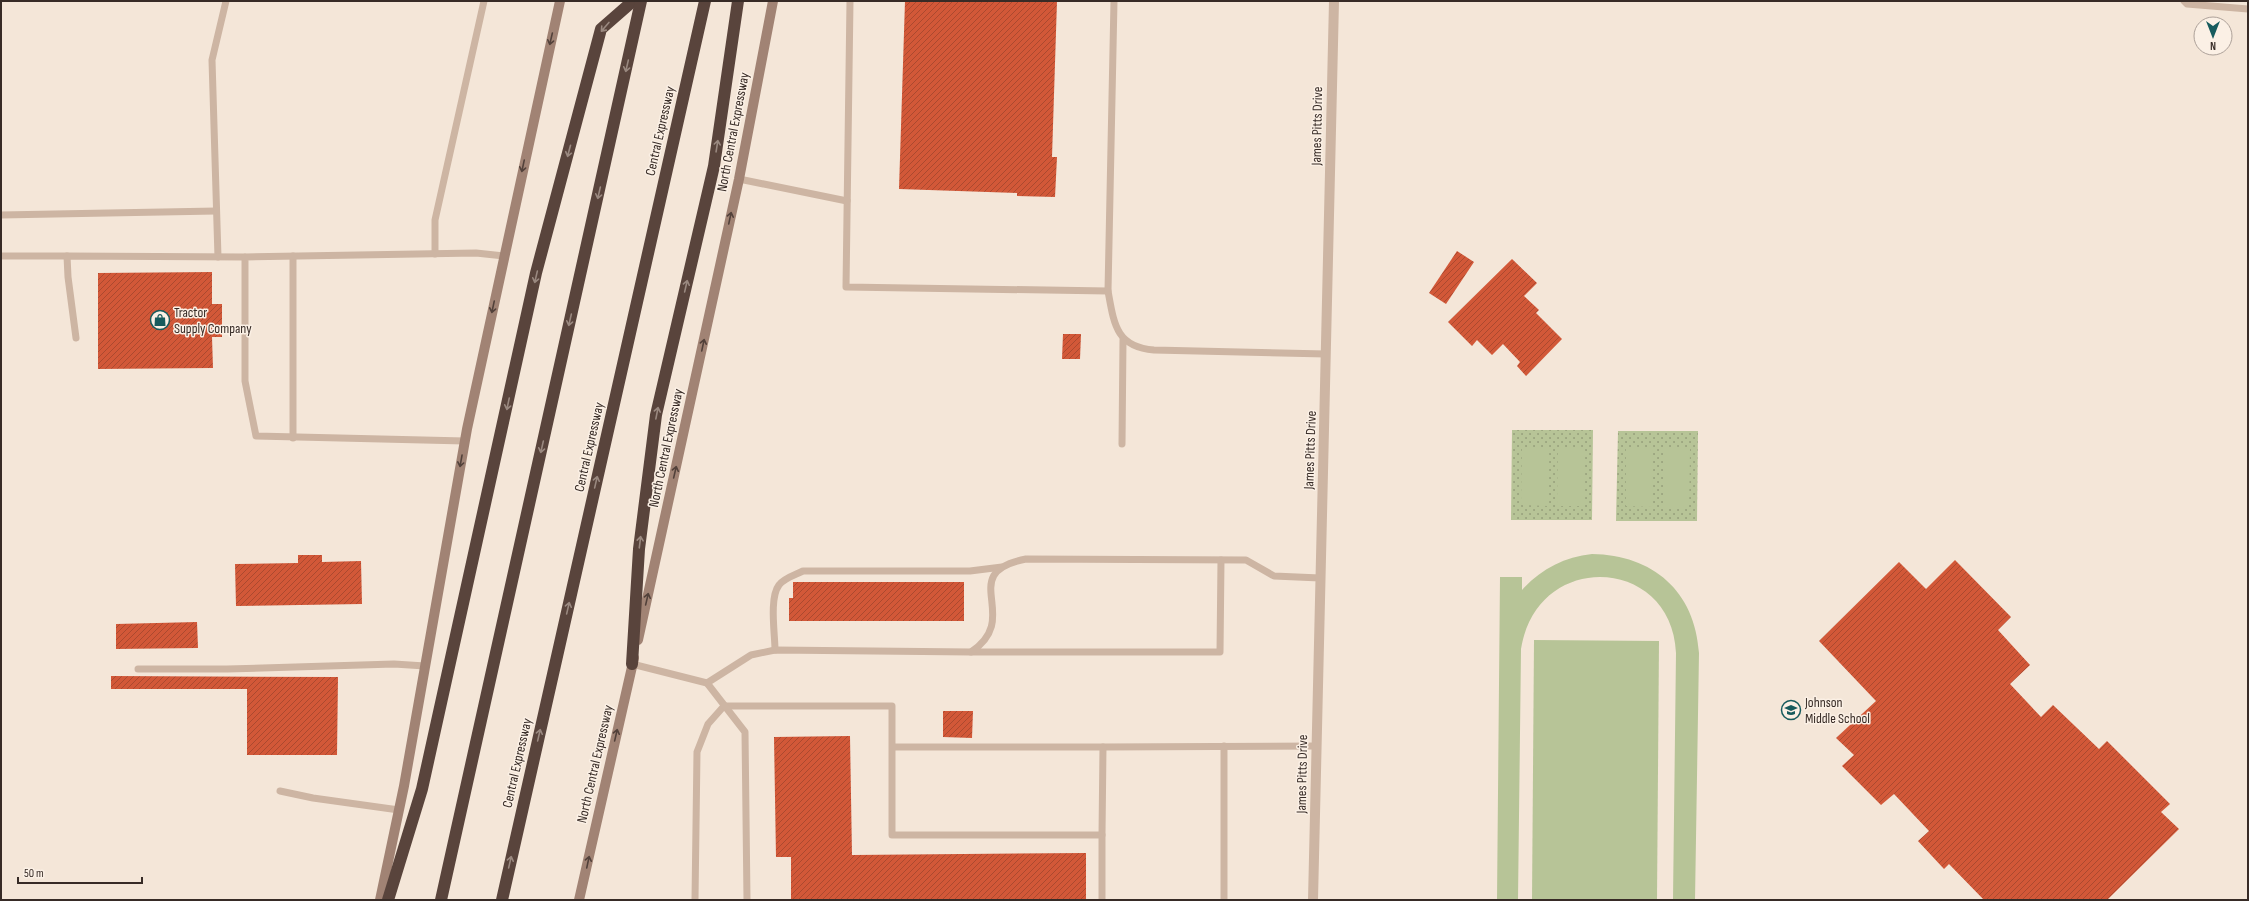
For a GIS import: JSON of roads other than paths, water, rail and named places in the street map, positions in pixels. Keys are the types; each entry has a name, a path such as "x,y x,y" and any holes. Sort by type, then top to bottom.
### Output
{"highway":[{"path":"388,900 422,789 536,273 601,29 633,1"},
{"path":"441,900 641,1"},
{"name":"Central Expressway","path":"502,900 705,1"},
{"path":"632,664 639,549 656,415 714,166 738,1"}],"main road":[{"path":"380,900 399,810 465,441 560,1"},
{"name":"North Central Expressway","path":"579,900 739,178 773,1"}],"street":[{"name":"James Pitts Drive","path":"1313,900 1334,1"}],"lane":[{"path":"218,258 212,60 226,1"},
{"path":"435,254 435,220 484,1"},
{"path":"850,1 846,287 1108,292"},
{"path":"1114,1 1108,292 1113,322 1123,340 1122,444"},
{"path":"2184,1 2187,4 2248,9"},
{"path":"739,178 847,201"},
{"path":"1,215 216,211"},
{"path":"1,256 218,258 476,253 504,256"},
{"path":"67,256 68,277 76,338"},
{"path":"293,256 293,438"},
{"path":"245,257 245,381 256,436 465,441"},
{"path":"1123,340 1142,349 1154,350 1326,354"},
{"path":"775,650 774,598 779,585 788,578 803,571 970,571 1002,566 1026,559 1246,560 1274,576 1320,578"},
{"path":"707,683 751,655 775,650 1220,652 1221,560"},
{"path":"971,652 984,642 990,631 994,613 990,580 994,573 1002,566"},
{"path":"138,669 227,669 394,664 425,666"},
{"path":"632,664 707,683 745,732 747,900"},
{"path":"695,900 697,752 708,724 724,706 892,706 892,835 1102,835"},
{"path":"1224,746 1224,900"},
{"path":"892,747 1316,746"},
{"path":"1102,900 1103,747"},
{"path":"280,790 313,798 399,810"}],"place":[{"name":"Tractor Supply Company","path":"160,320"},
{"name":"Johnson Middle School","path":"1791,710"}]}
